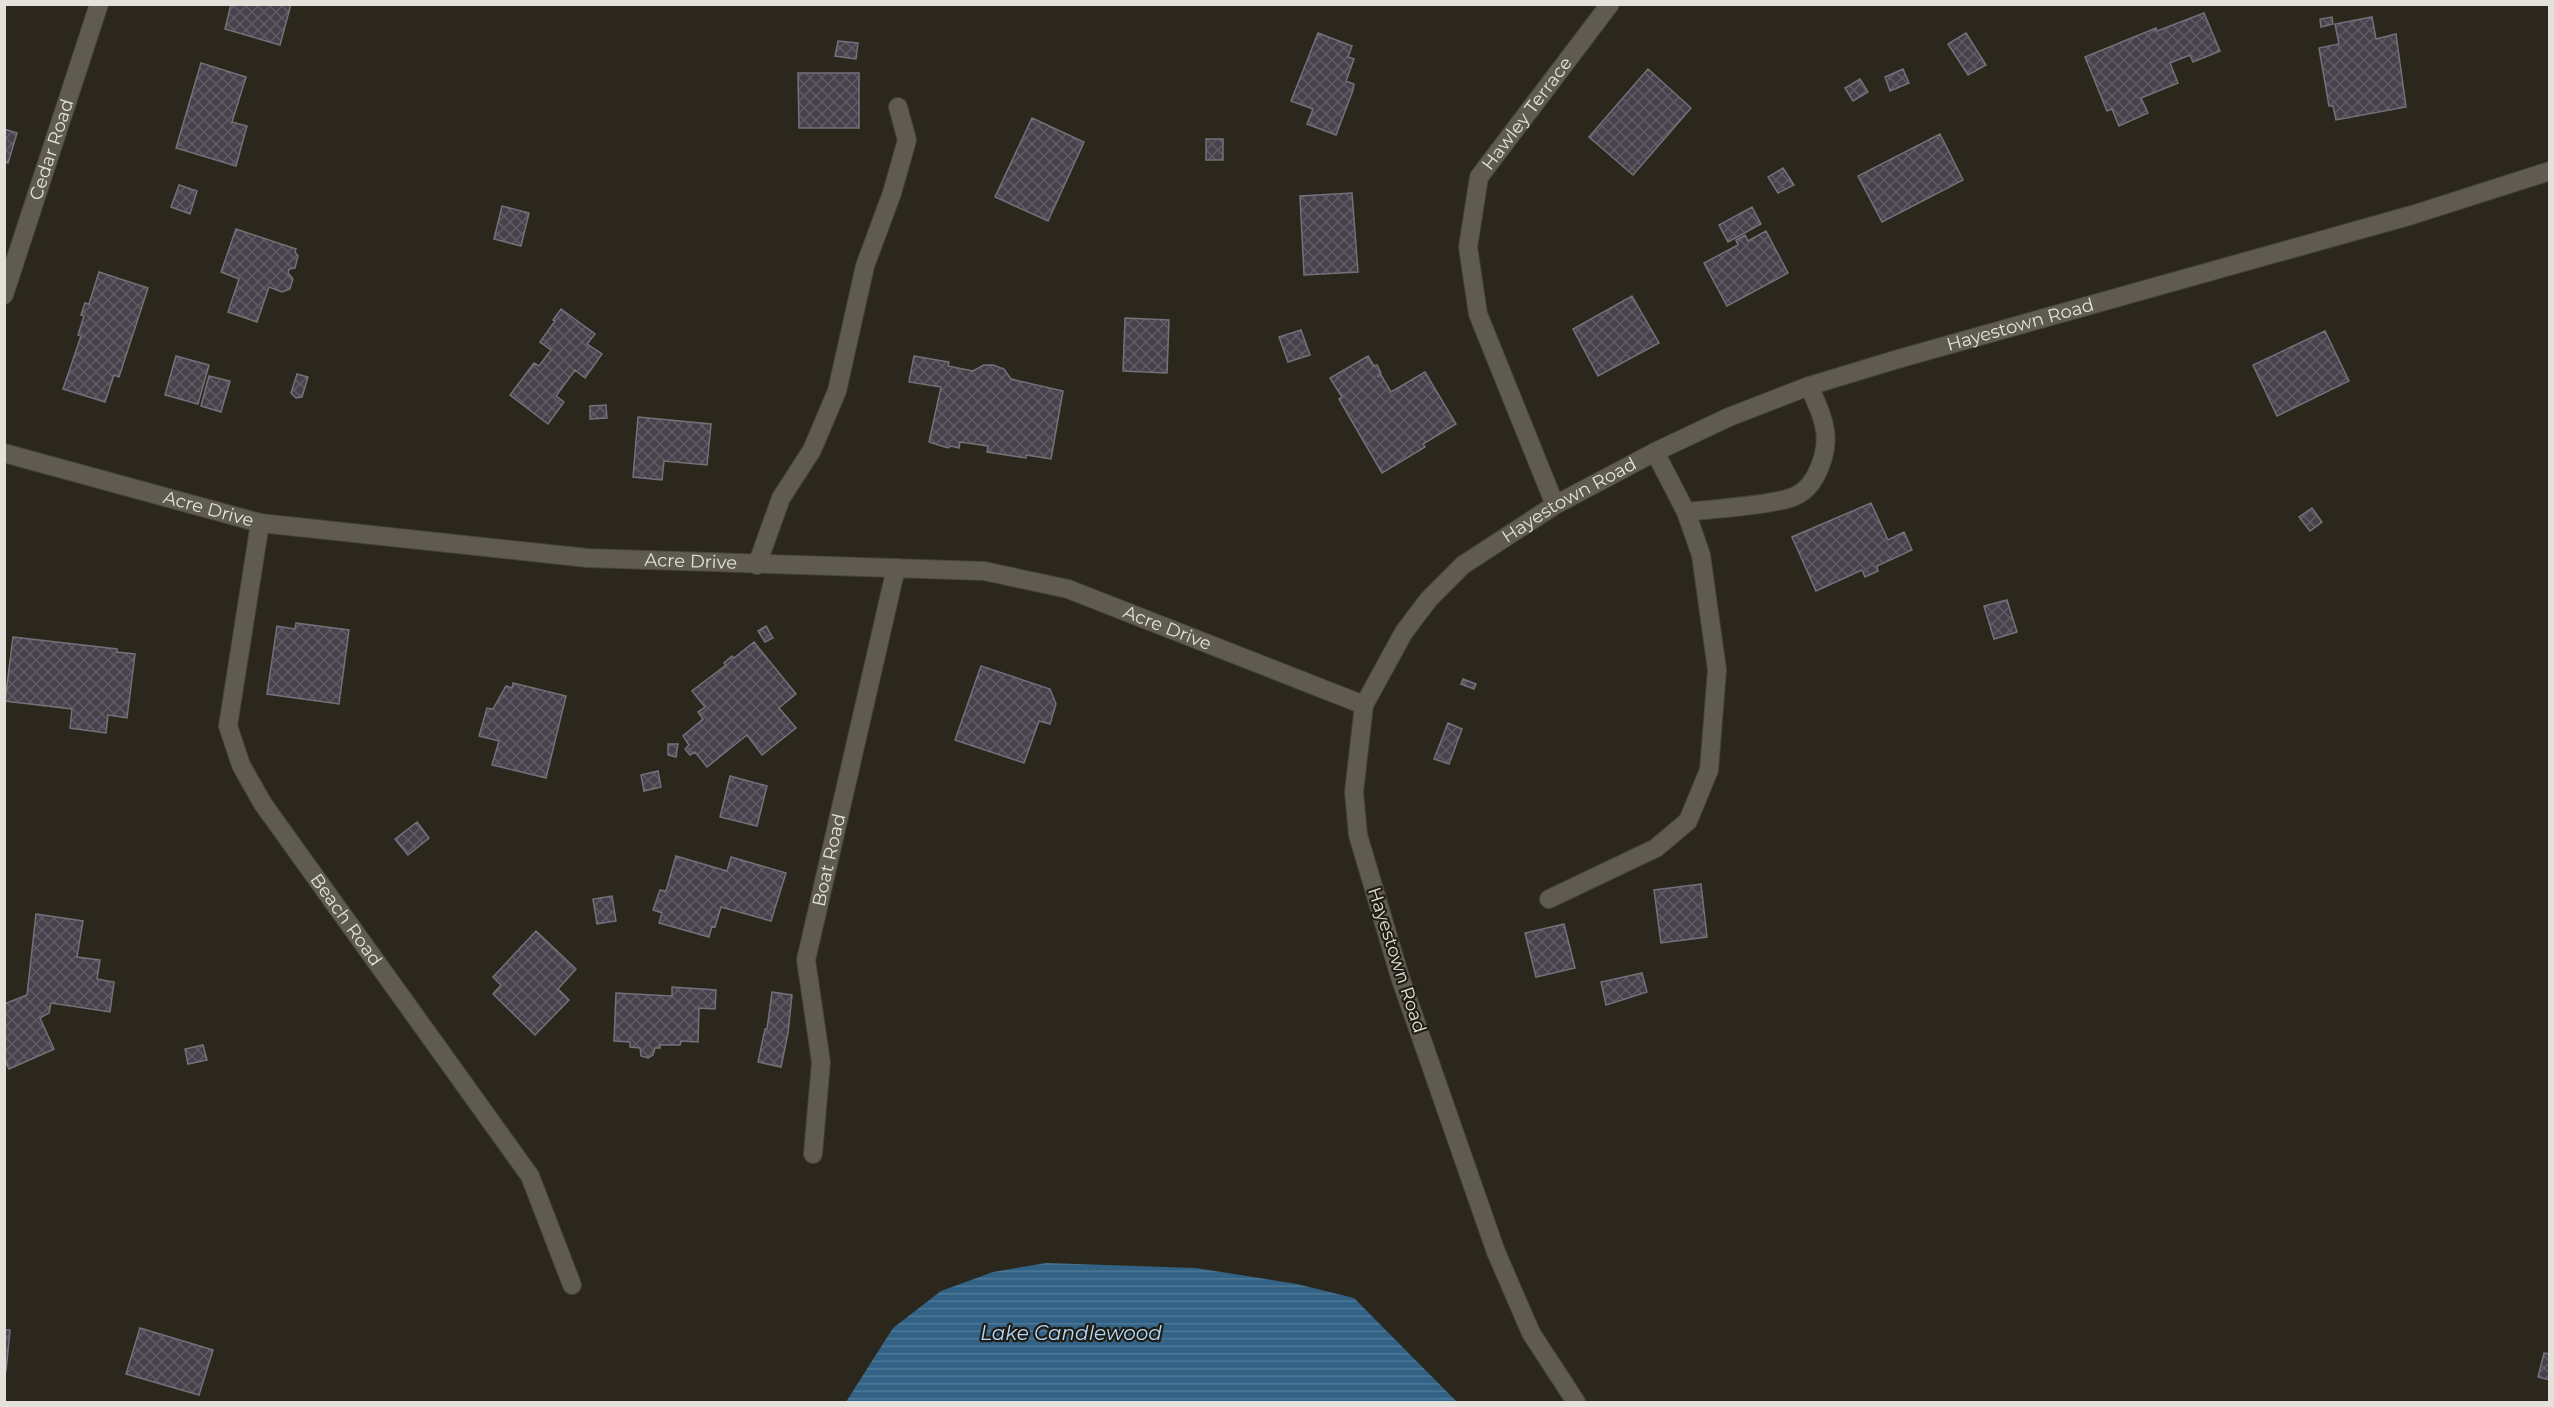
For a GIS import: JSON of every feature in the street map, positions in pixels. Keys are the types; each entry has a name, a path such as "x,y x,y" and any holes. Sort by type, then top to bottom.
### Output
{"street":[{"name":"Cedar Road","path":"4,295 99,4"},
{"name":"Hawley Terrace","path":"1555,505 1478,314 1468,247 1479,177 1610,4"},
{"path":"757,565 781,498 812,450 837,391 865,266 892,193 907,140 898,107"},
{"name":"Hayestown Road","path":"1576,1402 1531,1333 1496,1251 1397,966 1358,836 1354,792 1364,705 1404,632 1430,599 1463,565 1555,505 1654,452 1729,417 1809,386 2412,215 2550,171"},
{"path":"1686,512 1789,499 1809,488 1823,462 1827,444 1823,416 1809,386"},
{"path":"1549,899 1656,848 1688,821 1709,770 1717,670 1701,555 1686,512 1654,452"},
{"name":"Acre Drive","path":"4,453 260,523 587,558 984,571 1068,589 1364,705"},
{"name":"Beach Road","path":"260,523 228,726 241,765 263,804 530,1176 572,1285"},
{"name":"Boat Road","path":"813,1154 821,1062 806,960 896,568"}],"water":[{"name":"Lake Candlewood","path":"1046,1263 1196,1268 1297,1284 1354,1298 1457,1402 846,1402 893,1328 941,1291 993,1272"}],"building":[{"path":"231,4 291,4 280,45 225,29"},
{"path":"2204,13 2220,51 2193,62 2190,55 2170,63 2178,83 2141,98 2148,113 2119,126 2112,109 2107,111 2085,57 2156,28 2157,31"},
{"path":"2332,17 2333,24 2321,27 2320,19"},
{"path":"2372,17 2376,39 2396,34 2406,107 2336,120 2333,106 2329,106 2319,48 2339,44 2335,24"},
{"path":"1318,33 1352,46 1348,57 1354,59 1346,81 1354,84 1353,90 1336,135 1307,124 1313,109 1291,101"},
{"path":"1966,33 1986,65 1968,75 1948,44"},
{"path":"838,41 858,43 856,59 835,56"},
{"path":"201,63 246,77 232,122 247,126 236,166 176,148"},
{"path":"1648,69 1691,108 1633,175 1589,137"},
{"path":"1903,69 1909,83 1890,91 1885,77"},
{"path":"798,73 859,73 859,128 799,128"},
{"path":"1860,79 1868,92 1853,101 1845,88"},
{"path":"1032,118 1084,142 1048,221 995,197"},
{"path":"4,129 17,133 8,163 4,162"},
{"path":"1940,134 1963,180 1882,222 1858,176"},
{"path":"1206,139 1223,139 1223,160 1206,160"},
{"path":"1783,168 1794,185 1778,193 1768,177"},
{"path":"179,185 197,191 190,214 171,207"},
{"path":"1352,193 1358,272 1304,275 1300,196"},
{"path":"502,206 529,213 521,246 494,239"},
{"path":"1752,207 1761,224 1728,242 1719,225"},
{"path":"236,229 296,249 298,256 295,268 289,269 288,273 293,279 290,289 282,292 269,287 257,322 228,312 239,279 221,272"},
{"path":"1766,231 1788,273 1727,306 1704,263 1738,245 1736,240 1745,235 1748,241"},
{"path":"99,272 148,288 119,377 114,375 105,402 63,389 81,336 78,335 84,316 81,315 85,303 89,304"},
{"path":"1632,296 1659,343 1598,376 1573,329"},
{"path":"561,309 595,334 587,344 602,354 585,378 575,370 556,396 564,402 548,424 510,395 534,363 539,366 551,350 540,342"},
{"path":"1125,318 1169,320 1167,373 1123,371"},
{"path":"1301,330 1310,355 1288,362 1279,337"},
{"path":"2325,331 2349,381 2277,416 2253,365"},
{"path":"176,356 209,365 198,404 165,395"},
{"path":"914,356 949,362 948,366 973,371 984,365 993,365 1004,369 1011,379 1063,391 1051,459 987,452 988,446 960,442 959,448 951,446 948,448 929,442 941,387 909,382"},
{"path":"1368,356 1374,366 1377,365 1381,373 1379,376 1381,375 1391,392 1425,372 1456,424 1423,444 1425,447 1382,473 1339,399 1342,397 1330,378"},
{"path":"297,374 308,377 302,397 296,398 291,393"},
{"path":"209,376 230,381 221,412 201,406"},
{"path":"606,405 607,418 590,419 590,406"},
{"path":"638,417 711,424 707,465 664,461 662,480 633,477"},
{"path":"1871,503 1888,540 1904,532 1912,550 1877,566 1878,571 1865,577 1862,570 1816,591 1792,537"},
{"path":"2312,508 2322,522 2310,531 2299,517"},
{"path":"2007,600 2017,632 1994,639 1984,606"},
{"path":"296,623 349,630 339,704 267,694 277,626 295,629"},
{"path":"766,626 773,638 765,642 758,631"},
{"path":"13,637 117,649 117,652 135,654 127,718 108,715 106,733 70,728 72,709 5,701"},
{"path":"754,642 796,694 779,708 796,728 762,755 747,735 707,767 695,752 690,755 685,749 689,745 683,736 703,719 698,712 705,707 692,691 726,665 724,663 732,656 734,658"},
{"path":"981,666 1050,689 1056,704 1050,724 1039,721 1024,763 955,740"},
{"path":"1463,679 1476,684 1474,689 1461,684"},
{"path":"513,683 566,696 546,778 492,765 499,741 479,736 487,708 493,709 506,686 512,688"},
{"path":"1448,723 1462,729 1449,764 1434,759"},
{"path":"668,744 678,744 676,757 668,755"},
{"path":"658,771 661,787 644,791 641,775"},
{"path":"730,776 767,786 757,826 720,817"},
{"path":"417,822 429,838 408,855 395,839"},
{"path":"676,856 727,871 731,857 786,873 771,921 721,907 715,927 712,926 709,937 659,923 662,913 653,910 660,890 666,891"},
{"path":"1701,884 1707,937 1661,943 1654,890"},
{"path":"612,896 616,921 597,924 593,899"},
{"path":"36,914 83,921 77,957 100,960 97,979 114,982 110,1012 51,1003 49,1013 40,1018 54,1049 9,1069 4,1059 4,1004 27,995"},
{"path":"1564,924 1575,968 1536,977 1525,933"},
{"path":"536,931 576,969 558,989 569,1000 535,1035 493,994 501,985 493,977"},
{"path":"1642,973 1647,992 1606,1005 1601,982"},
{"path":"672,987 716,990 715,1009 699,1008 698,1042 681,1041 680,1045 660,1045 660,1048 655,1048 653,1055 648,1058 641,1056 640,1048 630,1047 630,1042 614,1041 616,993 672,996"},
{"path":"772,992 792,995 781,1067 758,1062 765,1029 767,1029"},
{"path":"203,1045 207,1060 188,1064 185,1049"},
{"path":"140,1328 213,1350 199,1395 126,1374"},
{"path":"4,1330 10,1330 6,1371 4,1371"},
{"path":"2544,1353 2550,1354 2550,1380 2538,1377"}]}
